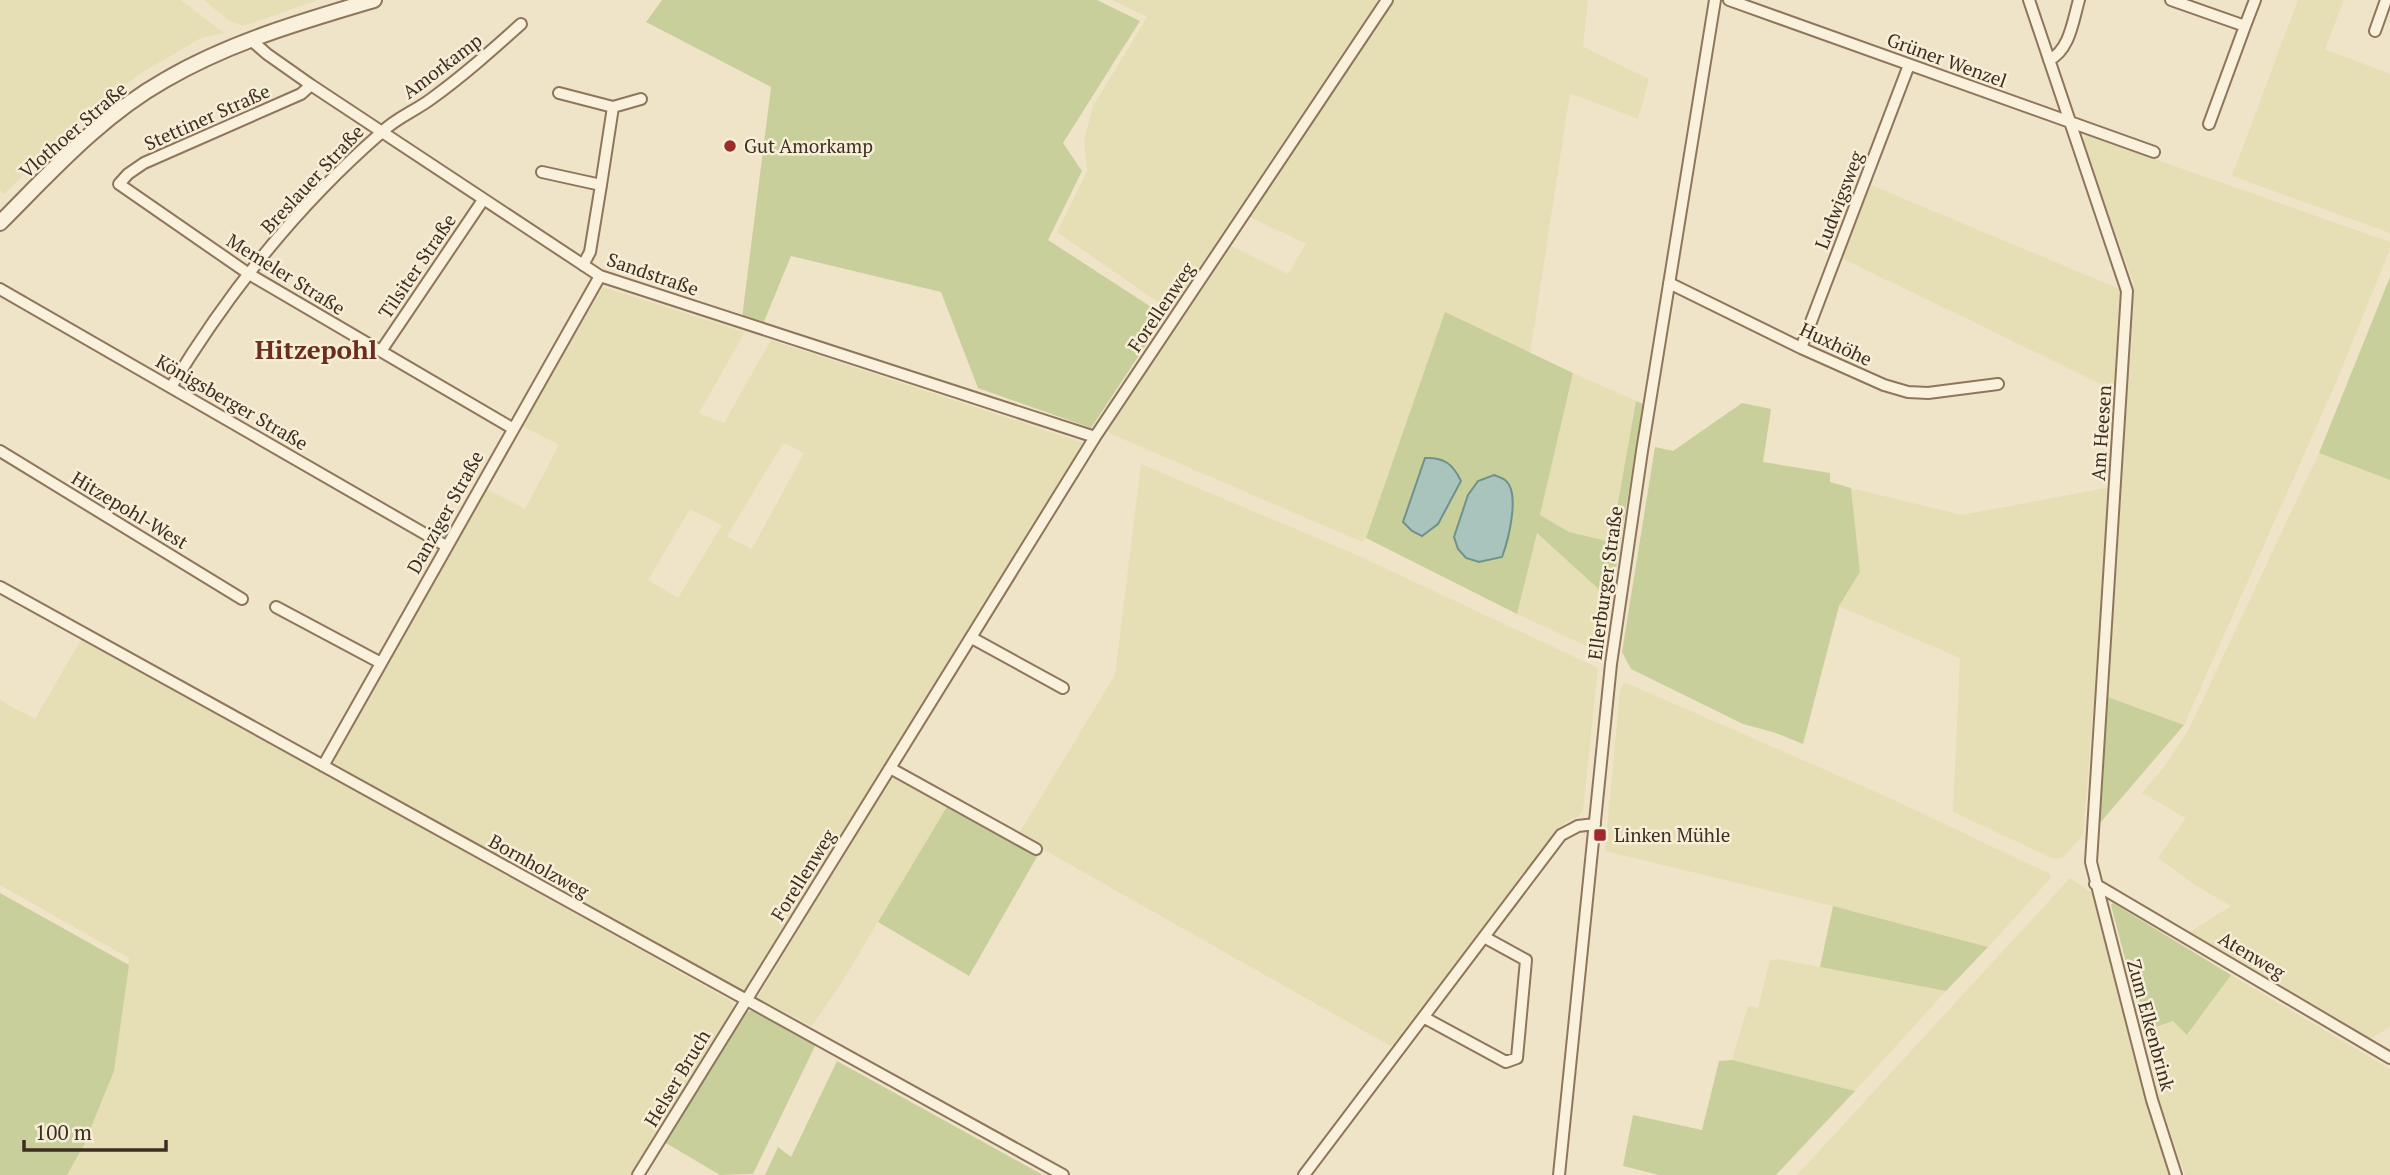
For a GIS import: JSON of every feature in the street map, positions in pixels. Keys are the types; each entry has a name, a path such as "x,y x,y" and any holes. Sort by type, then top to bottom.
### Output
{"street":[{"name":"Vlothoer Straße","path":"0,223 60,162 131,102 163,80 197,62 251,40 374,0"},
{"name":"Forellenweg","path":"745,1000 1095,437 1387,0"},
{"name":"Ellerburger Straße","path":"1559,1175 1614,639 1715,0"},
{"name":"Grüner Wenzel","path":"1729,0 2154,152"},
{"name":"Am Heesen","path":"2029,0 2127,290 2091,839 2095,884"},
{"path":"2049,60 2064,48 2079,0"},
{"path":"2171,0 2245,26"},
{"path":"2209,124 2255,0"},
{"path":"2375,31 2386,0"},
{"name":"Amorkamp","path":"381,132 429,100 521,24"},
{"name":"Sandstraße","path":"251,40 310,85 600,276 1095,437"},
{"name":"Ludwigsweg","path":"1801,348 1909,65"},
{"name":"Stettiner Straße","path":"119,184 144,163 301,94 310,85"},
{"path":"559,93 612,107 641,99"},
{"path":"583,265 590,252 612,107"},
{"name":"Breslauer Straße","path":"171,387 204,333 249,274 302,212 381,132"},
{"path":"542,172 601,186"},
{"name":"Memeler Straße","path":"119,184 249,274 512,428"},
{"name":"Tilsiter Straße","path":"381,351 483,200"},
{"name":"Danziger Straße","path":"323,766 600,276"},
{"name":"Huxhöhe","path":"1669,282 1801,348 1884,385 1928,393 1998,384"},
{"name":"Königsberger Straße","path":"0,289 446,546"},
{"name":"Hitzepohl-West","path":"0,451 243,599"},
{"name":"Bornholzweg","path":"0,587 1063,1175"},
{"path":"276,607 381,663"},
{"path":"972,638 1063,688"},
{"path":"890,768 1036,849"},
{"path":"1307,1174 1562,835 1577,826 1595,824"},
{"name":"Atenweg","path":"2095,884 2390,1058"},
{"name":"Zum Elkenbrink","path":"2095,884 2152,1100 2176,1175"},
{"path":"1425,1018 1506,1062 1517,1058 1527,960 1484,937"},
{"name":"Helser Bruch","path":"638,1175 745,1000"}],"shaded area":[{"path":"0,0 181,0 224,33 201,38 138,75 66,133 4,194 0,191"},
{"path":"204,0 318,0 243,26 228,20"},
{"path":"1112,0 1381,0 1172,312 1057,232 1087,171 1084,140 1093,106 1147,17"},
{"path":"1395,0 1588,0 1583,47 1649,79 1638,119 1570,93 1530,354 1445,313 1366,538 1362,542 1111,434 1108,430 1231,246 1288,274 1306,244 1250,217"},
{"path":"2298,0 2344,0 2325,49 2390,74 2390,233 2232,176"},
{"path":"2086,135 2390,242 2390,249 2338,378 2184,725 2105,696 2134,285 2083,142"},
{"path":"1871,185 2122,290 2115,391 1842,258"},
{"path":"603,287 745,332 699,413 724,423 771,340 1084,443 744,991 331,763 485,488 525,509 559,445 522,426","holes":["783,443 804,453 752,549 727,536","690,509 722,525 678,598 648,580"]},
{"path":"1573,373 1636,401 1611,542 1569,532 1540,515"},
{"path":"2319,453 2390,480 2390,1027 2369,1040 2190,932 2231,906 2195,885 2158,858 2186,818 2142,793 2165,766 2190,727"},
{"path":"1141,464 1357,555 1598,668 1583,810 1579,816 1565,823 1394,1048 1018,835 1115,675"},
{"path":"2111,487 2083,835 2064,857 2054,859 1953,812 1960,658 1839,606 1860,572 1851,488 1962,515"},
{"path":"1536,532 1605,595 1610,605 1603,648 1593,649 1517,614"},
{"path":"82,638 731,1001 734,1008 632,1175 67,1175 84,1145 114,1071 129,958 0,885 0,700 35,719"},
{"path":"1624,682 1892,799 2050,874 2050,879 1988,947 1605,851 1620,690"},
{"path":"893,774 948,805 842,982 812,1026 757,998"},
{"path":"2070,878 2092,893 2169,1175 1797,1175"},
{"path":"1778,959 1946,991 1855,1091 1732,1060 1748,1006 1758,1008 1770,961"},
{"path":"2231,975 2390,1069 2390,1175 2185,1175 2160,1101 2144,1031 2173,1021 2188,1035"}],"green space":[{"path":"662,0 1097,0 1140,21 1063,143 1082,171 1048,240 1165,316 1091,428 978,388 941,292 791,256 763,324 742,318 771,87 646,22"},
{"path":"2390,277 2390,480 2319,453"},
{"path":"1445,312 1573,373 1540,515 1569,532 1611,542 1636,401 1643,404 1610,605 1605,595 1537,533 1517,614 1366,538"},
{"path":"1742,403 1771,409 1763,462 1830,473 1830,482 1851,488 1860,572 1839,606 1803,744 1743,724 1631,669 1622,652 1655,447 1673,451"},
{"path":"2105,696 2184,725 2100,823 2097,820"},
{"path":"948,805 1038,855 969,976 878,922"},
{"path":"0,893 129,965 114,1071 84,1145 67,1175 0,1175"},
{"path":"2113,903 2231,975 2187,1035 2173,1021 2144,1031 2111,905"},
{"path":"1833,906 1988,947 1946,991 1820,967"},
{"path":"753,1010 816,1044 753,1174 720,1175 664,1142 746,1012"},
{"path":"1732,1060 1855,1091 1776,1175 1659,1175 1623,1166 1633,1115 1702,1130 1719,1061"},
{"path":"837,1061 1043,1175 765,1175 778,1147 791,1157"}],"water":[{"path":"1425,458 1447,463 1461,481 1438,524 1422,536 1403,522"},
{"path":"1494,475 1504,479 1510,486 1513,505 1510,529 1502,557 1479,562 1466,558 1458,549 1454,537 1468,495 1478,481"}],"place":[{"name":"Gut Amorkamp","path":"730,146"},
{"name":"Linken Mühle","path":"1600,835"}],"district":[{"name":"Hitzepohl","path":"316,350"}]}
